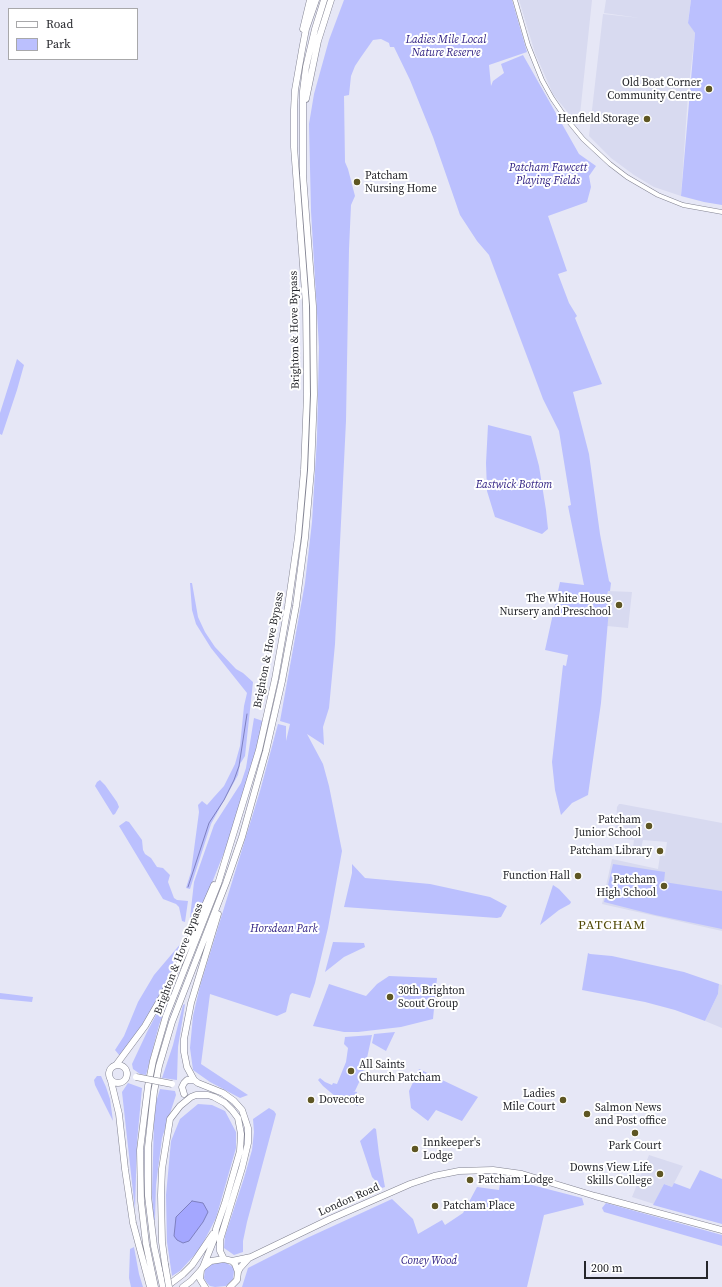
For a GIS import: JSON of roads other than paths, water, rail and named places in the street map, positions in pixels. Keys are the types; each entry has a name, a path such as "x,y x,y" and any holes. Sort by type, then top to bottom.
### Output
{"highway":[{"path":"302,50 305,19 310,0"},
{"name":"Brighton & Hove Bypass","path":"155,1287 148,1271 140,1174 142,1126 148,1086 153,1061 166,1016 205,919 226,860 259,750 271,701 288,606 298,537 304,470 307,395 306,298 294,147 294,110 295,90 306,29 316,0"},
{"name":"Brighton & Hove Bypass","path":"163,1287 150,1221 148,1147 154,1092 159,1066 172,1022 226,883 242,837 266,751 282,682 296,606 305,538 311,470 314,395 313,306 303,175 303,91 306,67 324,0"},
{"path":"303,111 318,41 330,0"},
{"path":"150,1287 148,1271 134,1223 125,1169 119,1114 109,1077 109,1071 145,1026 166,990 226,860"},
{"path":"169,1287 161,1236 160,1195 162,1169 170,1119 180,1106 199,1091 184,1059 184,1039 192,999 217,919 226,883"},
{"path":"116,1064 122,1065 127,1072 136,1078"},
{"path":"126,1079 127,1072"},
{"path":"111,1081 119,1083 126,1079 136,1078 172,1084 187,1080 223,1093 234,1101 242,1110 248,1128 248,1143 220,1240 220,1251 224,1259"},
{"path":"184,1094 182,1087 187,1080"},
{"path":"172,1084 184,1094 194,1096 214,1096 229,1106 236,1114 240,1124 240,1151 216,1229 215,1237 202,1269 200,1279 205,1287"},
{"path":"169,1129 176,1116 190,1103 199,1099 220,1100"},
{"name":"London Road","path":"232,1261 251,1257 330,1219 410,1184 459,1170 515,1172 587,1192 595,1196 722,1230"},
{"path":"166,1287 192,1265 204,1250 216,1229"},
{"name":"London Road","path":"230,1287 237,1280 238,1272 244,1263 251,1257"},
{"path":"183,1287 211,1261 224,1259 232,1261 238,1272"}],"street":[{"path":"515,0 528,44 542,80 560,111 583,139 610,164 640,186 683,205 722,212"}],"waterway":[{"path":"188,887 209,823 224,800 239,766 247,714"}],"place":[{"name":"Old Boat Corner Community Centre","path":"709,89"},
{"name":"Henfield Storage","path":"647,119"},
{"name":"Patcham Nursing Home","path":"357,182"},
{"name":"The White House Nursery and Preschool","path":"619,605"},
{"name":"Patcham Junior School","path":"649,826"},
{"name":"Patcham Library","path":"660,851"},
{"name":"Function Hall","path":"578,876"},
{"name":"Patcham High School","path":"664,886"},
{"name":"30th Brighton Scout Group","path":"390,997"},
{"name":"All Saints Church Patcham","path":"351,1071"},
{"name":"Dovecote","path":"311,1100"},
{"name":"Ladies Mile Court","path":"563,1100"},
{"name":"Salmon News and Post office","path":"587,1114"},
{"name":"Park Court","path":"635,1133"},
{"name":"Innkeeper's Lodge","path":"415,1149"},
{"name":"Downs View Life Skills College","path":"660,1174"},
{"name":"Patcham Lodge","path":"470,1180"},
{"name":"Patcham Place","path":"435,1206"}],"district":[{"name":"PATCHAM","path":"612,926"}],"park label":[{"name":"Ladies Mile Local Nature Reserve","path":"446,46"},
{"name":"Patcham Fawcett Playing Fields","path":"548,174"},
{"name":"Eastwick Bottom","path":"514,485"},
{"name":"Horsdean Park","path":"284,929"},
{"name":"Coney Wood","path":"429,1261"}]}
